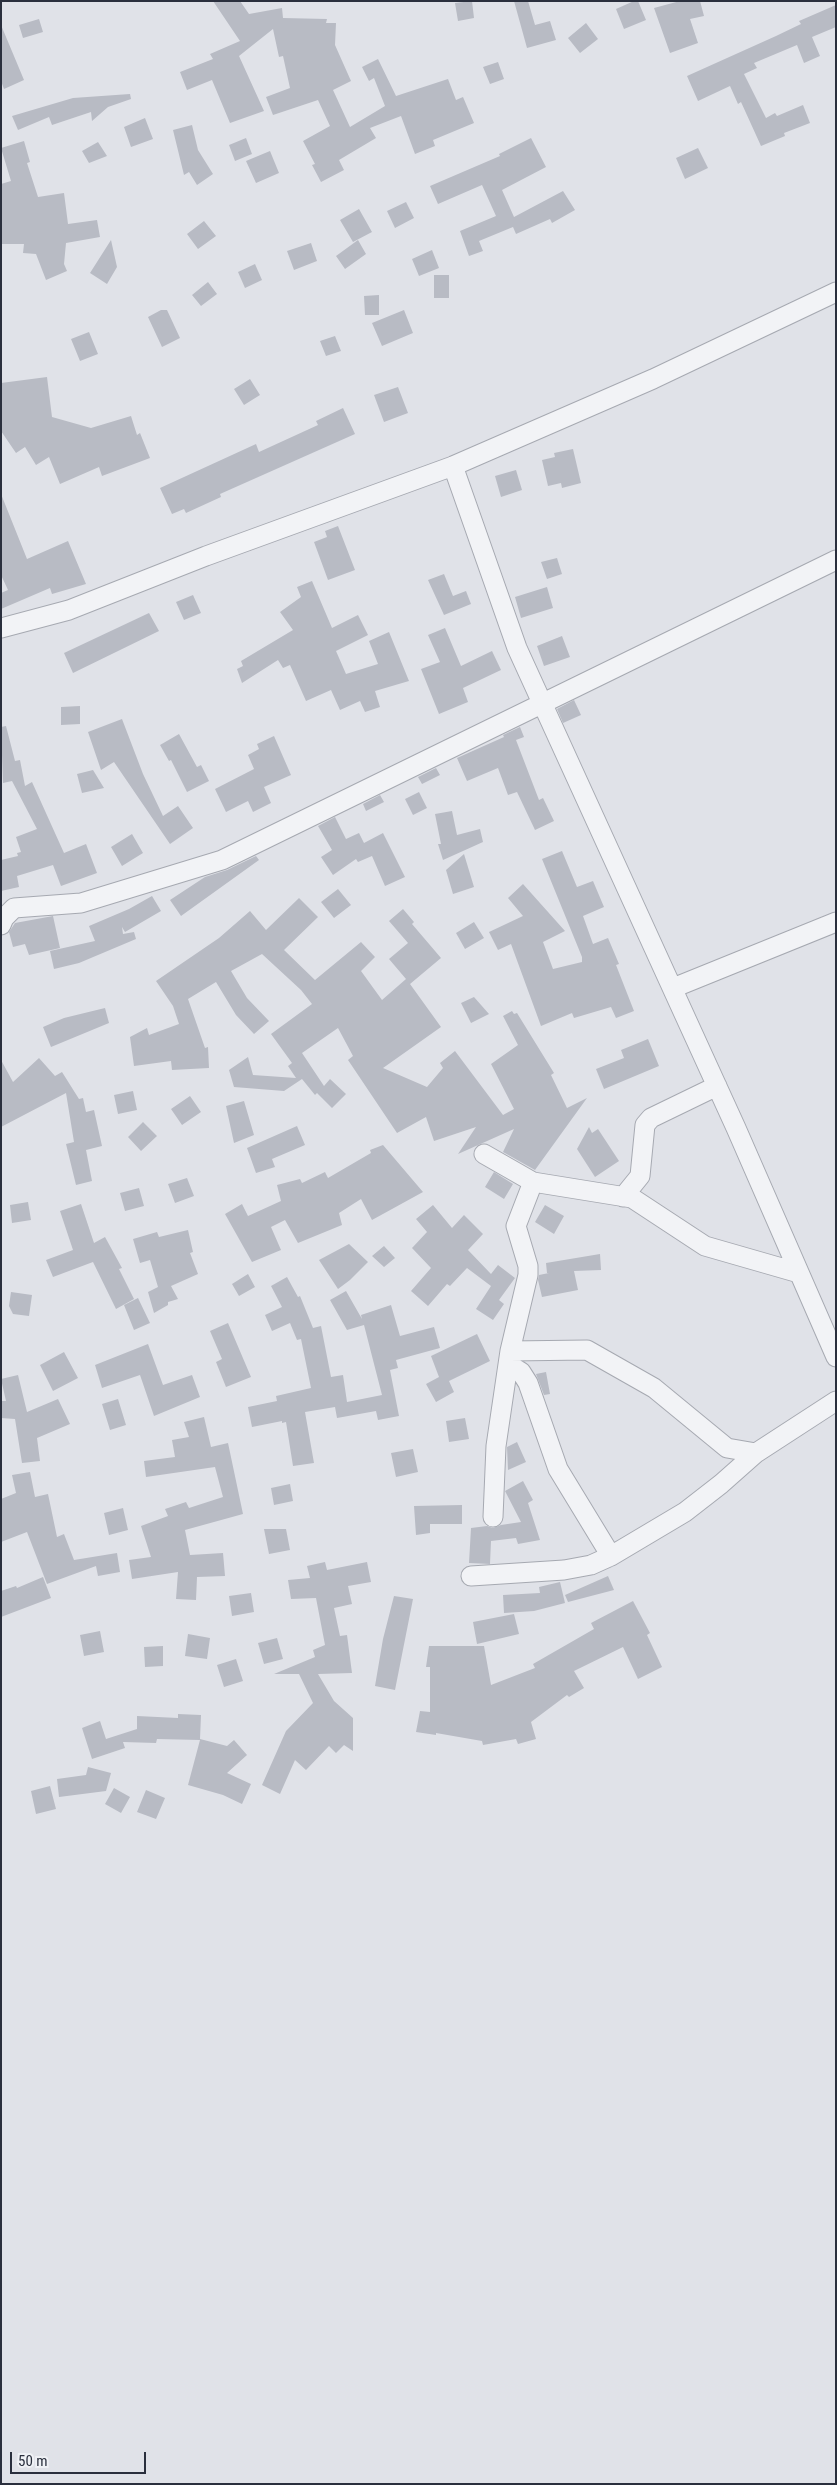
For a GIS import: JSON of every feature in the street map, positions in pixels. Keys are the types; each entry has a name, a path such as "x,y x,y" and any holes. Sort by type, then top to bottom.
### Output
{"street":[{"path":"1,628 69,610 206,556 453,466 653,379 836,292"},
{"path":"453,466 514,639 718,1086 836,1357"},
{"path":"1,926 4,918 14,908 81,903 222,860 836,560"},
{"path":"673,988 836,922"},
{"path":"623,1197 640,1176 645,1125 651,1118 718,1086"},
{"path":"484,1154 534,1182 623,1197 639,1202 705,1246 799,1274"},
{"path":"493,1517 496,1446 509,1357 528,1275 528,1266 516,1226 534,1182"},
{"path":"509,1357 587,1350 654,1388 727,1448 756,1453"},
{"path":"509,1357 528,1383 558,1469 612,1556"},
{"path":"471,1576 564,1570 590,1565 612,1556 685,1512 756,1453 836,1401"}],"building":[{"path":"213,1 240,1 249,14 282,8 283,18 327,19 326,23 336,23 335,45 351,81 333,90 350,127 385,106 374,78 369,81 362,67 378,59 396,96 448,79 456,100 463,97 474,123 433,140 435,146 415,154 401,116 370,128 376,138 339,160 344,170 321,182 312,165 315,164 303,141 330,126 318,100 273,115 266,97 290,88 283,56 279,57 273,29 239,56 264,111 230,123 212,80 187,90 180,72 213,59 210,54 240,41"},
{"path":"472,1 474,18 458,21 455,3"},
{"path":"514,1 528,1 535,25 550,21 556,40 527,48"},
{"path":"638,1 646,20 624,29 616,9"},
{"path":"680,1 700,1 704,16 690,19 698,43 670,53 654,8"},
{"path":"836,5 836,27 812,37 820,56 804,63 797,45 754,63 757,68 744,74 766,118 775,113 777,116 803,105 810,123 784,133 785,136 761,146 741,102 738,104 730,86 698,101 687,76 776,36 801,24 799,21"},
{"path":"39,19 43,32 23,38 19,25"},
{"path":"586,23 598,39 580,53 568,38"},
{"path":"1,25 24,80 4,89 1,81"},
{"path":"498,62 504,79 490,84 483,67"},
{"path":"130,94 131,99 108,107 92,121 91,112 52,125 49,117 18,130 12,116 73,98"},
{"path":"145,118 153,139 131,147 124,127"},
{"path":"192,125 198,150 213,174 197,185 189,172 184,175 173,130"},
{"path":"246,138 252,154 235,161 229,145"},
{"path":"531,138 546,167 502,190 514,217 563,191 575,210 552,223 550,219 516,234 513,227 479,241 483,251 469,256 460,231 496,216 482,185 438,204 430,186 500,156 499,154"},
{"path":"24,141 30,162 27,163 38,197 64,193 68,224 97,220 100,237 66,243 64,264 67,271 46,280 36,254 23,253 24,244 1,244 1,184 11,181 1,148"},
{"path":"98,142 107,156 89,163 82,151"},
{"path":"698,148 708,168 685,179 676,158"},
{"path":"270,151 279,173 256,183 246,161"},
{"path":"406,202 414,218 395,228 387,211"},
{"path":"359,209 372,232 353,242 340,220"},
{"path":"204,221 216,236 198,249 187,234"},
{"path":"111,240 117,267 107,284 90,273"},
{"path":"358,240 366,254 345,269 336,256"},
{"path":"311,243 317,261 294,270 287,251"},
{"path":"432,250 439,268 419,276 412,259"},
{"path":"255,264 262,280 245,288 238,272"},
{"path":"434,275 449,275 449,298 434,298"},
{"path":"208,282 217,294 201,306 192,295"},
{"path":"379,295 379,315 365,315 364,296"},
{"path":"161,310 167,310 180,338 162,347 148,317"},
{"path":"404,310 413,333 382,346 372,323"},
{"path":"89,332 98,354 80,361 71,339"},
{"path":"335,336 341,351 326,356 320,341"},
{"path":"47,377 52,417 91,428 131,416 137,435 140,433 150,458 102,476 99,467 60,484 49,457 36,465 25,447 16,453 1,431 1,383"},
{"path":"250,379 260,395 244,405 234,389"},
{"path":"398,387 408,413 384,422 374,395"},
{"path":"343,408 355,434 220,494 221,497 186,513 184,509 172,514 160,488 256,444 259,452 318,425 316,421"},
{"path":"573,449 581,483 562,488 561,483 548,486 542,460 555,457 554,453"},
{"path":"516,470 522,490 501,497 495,476"},
{"path":"1,494 27,559 68,541 86,584 52,594 50,588 1,609 1,593 8,590 1,575"},
{"path":"338,526 355,570 328,580 314,542 327,537 325,531"},
{"path":"557,558 562,574 547,579 541,562"},
{"path":"444,574 453,596 466,591 471,604 444,615 428,580"},
{"path":"312,581 332,628 358,615 368,635 336,651 346,674 378,664 369,641 389,632 409,681 375,691 380,707 365,712 360,701 340,710 331,690 306,701 290,665 283,668 278,660 242,683 237,669 243,666 241,661 293,630 280,612 301,597 297,587"},
{"path":"547,587 553,608 521,618 515,597"},
{"path":"193,595 201,613 184,620 176,602"},
{"path":"149,613 159,631 73,673 64,653"},
{"path":"445,628 461,666 492,651 501,670 463,688 468,702 439,714 421,669 440,662 428,635"},
{"path":"562,636 570,657 544,666 537,646"},
{"path":"574,700 581,715 563,723 557,709"},
{"path":"80,706 80,724 61,725 61,707"},
{"path":"122,719 143,774 163,816 178,806 193,828 170,844 114,762 101,770 88,732"},
{"path":"6,726 15,761 20,760 25,786 32,782 64,853 86,844 97,873 61,886 53,865 17,876 19,887 1,891 1,860 18,856 17,853 21,852 16,837 37,829 12,781 3,783 1,727"},
{"path":"520,727 524,737 516,740 539,800 543,798 554,821 535,830 517,792 508,795 498,768 467,781 457,758 504,737 503,735"},
{"path":"179,734 197,767 201,765 209,781 187,792 171,760 169,761 160,745"},
{"path":"274,736 291,775 264,787 271,803 253,812 248,801 226,812 215,789 254,769 248,755 259,749 257,744"},
{"path":"436,768 440,775 422,784 418,777"},
{"path":"93,770 104,788 82,793 77,774"},
{"path":"419,792 427,808 413,815 405,799"},
{"path":"380,795 384,802 366,811 363,804"},
{"path":"452,811 457,835 480,829 483,842 443,860 438,844 441,844 435,814"},
{"path":"335,817 346,839 359,833 364,843 383,833 405,877 385,886 372,856 358,862 356,859 333,875 321,857 332,850 318,826"},
{"path":"132,834 143,853 122,866 111,847"},
{"path":"562,851 577,887 593,881 604,907 583,916 593,944 608,938 619,964 616,965 634,1011 616,1018 611,1007 574,1018 572,1013 541,1026 511,944 498,950 489,932 523,916 508,898 523,884 565,931 543,942 553,969 582,962 582,957 542,859"},
{"path":"464,854 474,887 453,894 446,870"},
{"path":"256,856 259,860 181,916 170,900 205,877 227,870"},
{"path":"338,889 351,905 334,918 321,902"},
{"path":"152,896 161,911 125,932 122,927 123,934 134,932 136,939 79,963 54,969 50,951 95,941 89,926 129,909"},
{"path":"299,898 318,917 284,950 315,980 361,942 375,957 361,971 382,1000 406,979 389,959 408,943 389,921 403,909 414,922 412,924 441,958 410,984 441,1027 383,1068 427,1087 443,1068 440,1063 455,1051 503,1115 514,1109 491,1064 518,1045 503,1016 512,1011 514,1014 517,1013 554,1073 551,1075 567,1108 587,1098 535,1170 503,1152 514,1129 458,1154 476,1127 434,1141 426,1117 397,1133 348,1060 353,1056 338,1028 302,1053 324,1086 330,1079 346,1094 332,1108 317,1093 315,1095 302,1079 284,1091 234,1087 229,1070 248,1057 253,1075 296,1078 288,1066 292,1063 271,1034 312,1004 301,990 262,954 231,971 247,998 269,1021 254,1034 236,1015 216,982 188,999 205,1048 208,1047 209,1068 172,1070 171,1061 134,1066 130,1037 147,1028 149,1035 179,1024 173,1006 156,981 219,938 250,911 266,930"},
{"path":"53,916 60,948 29,955 25,944 13,947 9,932 15,923"},
{"path":"474,922 484,938 465,949 456,933"},
{"path":"474,997 489,1014 471,1023 461,1003"},
{"path":"105,1008 109,1023 51,1047 43,1027 64,1018"},
{"path":"648,1039 659,1066 604,1089 596,1069 624,1058 621,1050"},
{"path":"39,1058 55,1076 62,1072 79,1099 83,1098 86,1112 94,1110 102,1146 86,1150 92,1181 76,1185 66,1144 74,1142 66,1093 1,1127 1,1060 13,1082"},
{"path":"133,1091 137,1110 118,1114 114,1095"},
{"path":"190,1096 201,1112 182,1125 171,1109"},
{"path":"244,1101 254,1135 234,1143 226,1106"},
{"path":"143,1122 157,1136 141,1151 128,1137"},
{"path":"297,1126 305,1145 272,1159 275,1167 256,1173 247,1148"},
{"path":"589,1127 592,1133 598,1129 619,1161 595,1177 577,1149"},
{"path":"383,1145 423,1192 372,1220 361,1199 339,1213 342,1225 298,1243 285,1220 271,1227 281,1250 252,1262 225,1214 242,1204 248,1216 281,1201 277,1185 300,1179 302,1183 325,1172 328,1178 371,1153 370,1150"},
{"path":"494,1172 513,1184 504,1199 485,1187"},
{"path":"187,1178 194,1196 175,1203 168,1184"},
{"path":"139,1188 144,1206 125,1211 120,1193"},
{"path":"28,1202 31,1220 12,1223 10,1205"},
{"path":"81,1204 94,1243 105,1237 122,1268 119,1269 134,1299 116,1309 93,1262 53,1277 46,1260 73,1250 60,1211"},
{"path":"433,1205 452,1228 464,1215 483,1234 468,1250 491,1274 498,1265 515,1278 499,1300 504,1304 493,1320 476,1309 491,1286 467,1268 450,1286 447,1284 428,1306 411,1291 431,1268 412,1248 427,1232 416,1219"},
{"path":"545,1205 564,1216 554,1234 535,1222"},
{"path":"188,1230 193,1252 190,1253 198,1274 171,1286 178,1299 168,1302 168,1305 154,1313 148,1292 158,1287 150,1260 140,1263 133,1239 157,1232 159,1237"},
{"path":"349,1244 368,1262 338,1289 319,1260"},
{"path":"384,1246 395,1258 384,1267 372,1256"},
{"path":"600,1254 601,1270 574,1271 578,1290 542,1297 538,1280 539,1275 549,1273 547,1273 546,1263"},
{"path":"248,1274 255,1287 239,1296 232,1284"},
{"path":"287,1277 298,1297 300,1296 313,1328 321,1326 331,1377 343,1375 347,1402 382,1395 364,1325 347,1330 330,1300 346,1291 362,1319 361,1315 391,1305 400,1336 434,1327 440,1348 396,1360 398,1368 390,1370 399,1416 378,1420 376,1411 337,1418 335,1407 305,1412 314,1463 293,1466 286,1422 282,1423 282,1421 252,1427 248,1407 277,1401 276,1396 311,1388 301,1339 297,1340 290,1323 272,1331 265,1315 282,1307 271,1286"},
{"path":"11,1292 32,1295 29,1316 13,1314 9,1306"},
{"path":"138,1298 150,1323 134,1330 124,1305"},
{"path":"228,1323 251,1377 226,1387 216,1362 222,1359 210,1331"},
{"path":"477,1334 490,1361 449,1381 454,1392 436,1402 426,1384 439,1377 431,1356"},
{"path":"148,1344 163,1385 192,1375 200,1397 154,1416 140,1375 102,1388 95,1365"},
{"path":"64,1352 78,1378 53,1391 40,1365"},
{"path":"546,1372 550,1394 544,1395 536,1374"},
{"path":"18,1375 27,1412 58,1399 70,1424 37,1438 40,1461 22,1463 15,1419 1,1418 1,1401 6,1401 1,1379"},
{"path":"118,1399 126,1425 110,1430 102,1404"},
{"path":"204,1417 211,1447 228,1443 243,1514 185,1530 190,1555 223,1553 225,1576 197,1577 196,1600 176,1599 178,1572 132,1579 129,1560 151,1557 141,1526 168,1516 165,1509 186,1502 189,1508 223,1497 215,1467 146,1477 144,1461 175,1457 172,1440 189,1437 184,1422"},
{"path":"465,1418 469,1439 449,1442 446,1421"},
{"path":"517,1442 526,1462 508,1470 507,1447"},
{"path":"413,1449 418,1472 396,1477 391,1453"},
{"path":"30,1472 35,1497 48,1494 57,1537 64,1534 74,1560 117,1553 120,1572 98,1576 96,1566 47,1584 27,1532 1,1542 1,1499 16,1493 12,1475"},
{"path":"523,1481 533,1500 528,1503 540,1540 518,1544 516,1538 491,1541 490,1564 469,1563 471,1528 487,1526 493,1528 521,1522 505,1491"},
{"path":"290,1484 293,1501 274,1505 271,1488"},
{"path":"462,1505 462,1524 430,1524 430,1533 416,1535 414,1506"},
{"path":"123,1508 128,1530 109,1535 104,1513"},
{"path":"264,1529 286,1529 290,1550 269,1554"},
{"path":"325,1562 327,1570 367,1562 371,1582 348,1586 352,1604 334,1608 340,1636 347,1635 352,1673 318,1674 334,1701 353,1718 353,1751 344,1745 336,1753 329,1746 306,1770 295,1760 280,1794 262,1785 286,1731 313,1703 299,1674 274,1674 315,1657 313,1650 325,1645 316,1598 291,1599 288,1580 310,1578 307,1566"},
{"path":"608,1576 614,1590 568,1602 565,1595"},
{"path":"43,1577 51,1598 1,1617 1,1591 16,1586 17,1588"},
{"path":"560,1582 565,1603 534,1611 504,1613 503,1595 540,1593 539,1587"},
{"path":"251,1593 254,1612 232,1616 229,1596"},
{"path":"394,1596 413,1599 395,1690 375,1686 383,1639"},
{"path":"633,1601 650,1633 647,1635 662,1667 638,1679 623,1647 574,1671 584,1688 569,1697 567,1695 531,1722 536,1739 518,1744 516,1739 483,1745 482,1741 436,1733 436,1735 416,1732 420,1711 430,1712 430,1667 426,1667 429,1646 484,1646 491,1685 535,1668 533,1664 594,1629 591,1623"},
{"path":"514,1614 519,1634 477,1644 473,1622"},
{"path":"100,1631 104,1652 84,1656 80,1635"},
{"path":"188,1634 210,1638 207,1659 185,1656"},
{"path":"277,1638 283,1659 264,1664 258,1643"},
{"path":"163,1646 163,1666 145,1667 144,1647"},
{"path":"236,1659 243,1681 224,1687 217,1665"},
{"path":"178,1714 201,1715 200,1739 227,1746 234,1740 247,1755 227,1773 251,1784 242,1804 223,1795 188,1785 200,1740 157,1739 156,1743 123,1742 125,1748 92,1759 82,1728 100,1721 106,1739 137,1729 137,1716 178,1718"},
{"path":"88,1767 111,1773 106,1791 59,1797 57,1779 86,1775"},
{"path":"50,1786 56,1809 36,1814 31,1791"},
{"path":"114,1788 130,1797 121,1813 105,1804"},
{"path":"146,1790 165,1798 156,1819 137,1812"}]}
